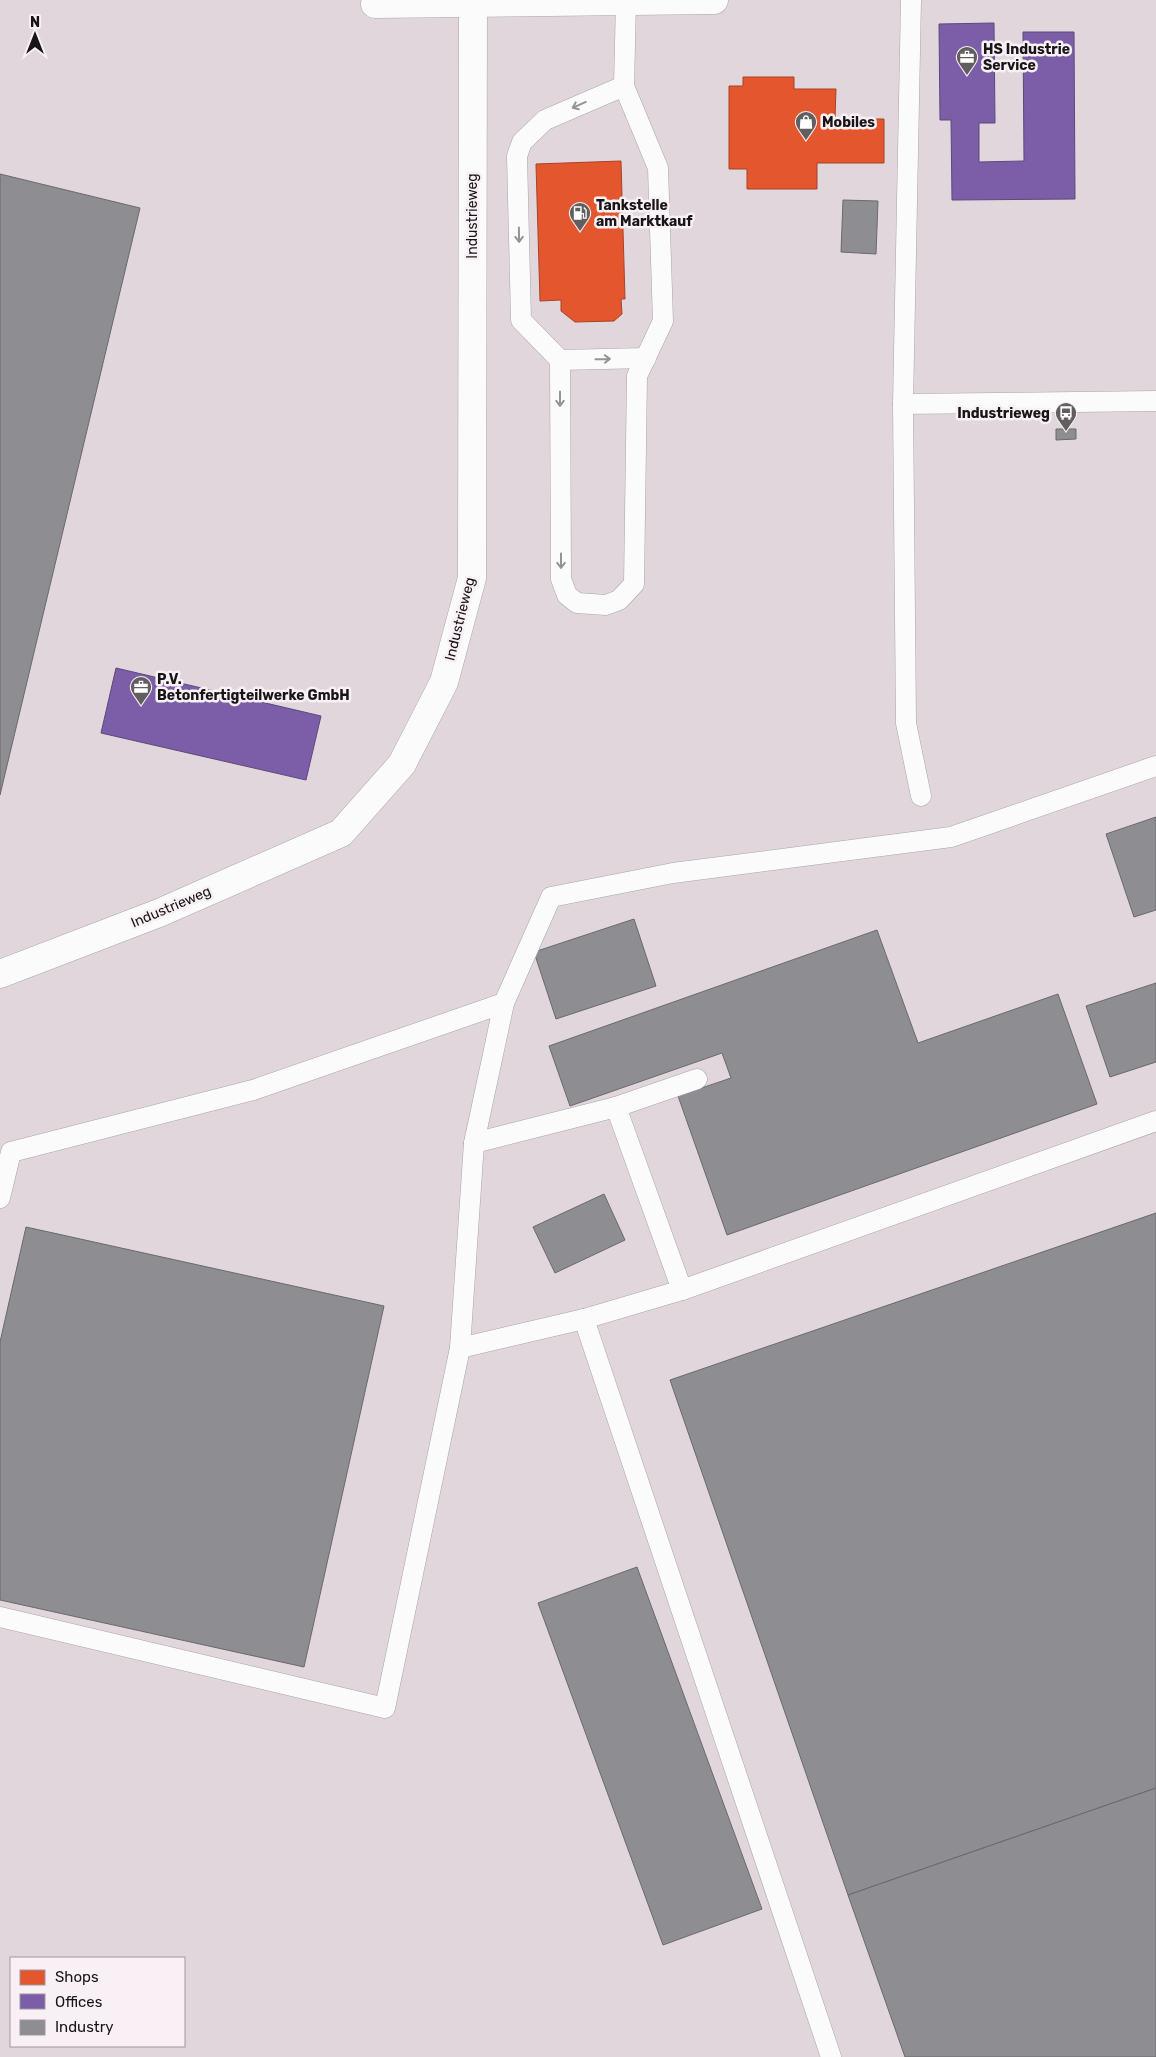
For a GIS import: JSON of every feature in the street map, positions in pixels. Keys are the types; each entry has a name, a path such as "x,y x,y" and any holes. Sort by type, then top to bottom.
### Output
{"street":[{"path":"375,4 714,0"},
{"name":"Industrieweg","path":"0,974 159,913 341,833 402,764 444,682 472,578 473,2"}],"lane":[{"path":"911,0 903,404 906,723 921,796"},
{"path":"624,86 545,120 522,142 518,156 520,320 560,360 561,579 567,595 577,603 606,605 619,600 634,584 637,376 663,321 658,168 624,86 626,1"},
{"path":"560,360 646,358"},
{"path":"903,404 1156,401"},
{"path":"0,1617 385,1708 460,1348 474,1143 504,1003 551,897 673,873 950,837 1156,766"},
{"path":"0,1198 11,1152 254,1090 504,1003"},
{"path":"474,1143 616,1107 697,1079"},
{"path":"616,1107 682,1290"},
{"path":"460,1348 584,1319 682,1290 1156,1121"},
{"path":"584,1319 831,2057"}],"shaded area":[{"path":"0,0 1156,0 1156,2057 0,2057"}],"building: Shops":[{"name":"Mobiles","path":"743,77 794,77 794,89 836,89 835,119 884,119 884,163 817,163 817,189 747,189 747,169 729,169 729,86 743,86"},
{"name":"Tankstelle am Marktkauf","path":"621,161 625,299 621,299 622,314 614,321 575,322 561,311 561,300 540,301 536,164"}],"building: Offices":[{"name":"HS Industrie Service","path":"994,23 995,123 979,123 979,162 1024,161 1023,32 1074,32 1075,199 952,200 951,120 940,120 939,24"},
{"path":"116,668 321,716 306,780 101,733"}],"building: Industry":[{"path":"0,174 140,208 0,795"},
{"path":"843,200 878,201 876,254 841,252"},
{"path":"1056,429 1076,429 1076,439 1056,440"},
{"path":"1156,817 1156,910 1134,917 1106,834"},
{"path":"634,919 656,986 556,1019 534,952"},
{"path":"877,930 918,1043 1058,994 1097,1104 727,1235 678,1096 731,1078 722,1053 570,1106 549,1046"},
{"path":"1156,983 1156,1062 1110,1077 1086,1006"},
{"path":"604,1194 625,1240 555,1273 533,1227"},
{"path":"1156,1213 1156,1788 848,1895 670,1380"},
{"path":"26,1227 384,1306 304,1667 0,1600 0,1342"},
{"path":"637,1567 762,1909 663,1945 538,1603"},
{"path":"1156,1788 1156,2057 905,2057 848,1895"}],"place":[{"name":"HS Industrie Service","path":"967,76"},
{"name":"Mobiles","path":"806,141"},
{"name":"Tankstelle am Marktkauf","path":"580,232"},
{"name":"Industrieweg","path":"1066,432"},
{"name":"P.V. Betonfertigteilwerke GmbH","path":"141,706"}]}
